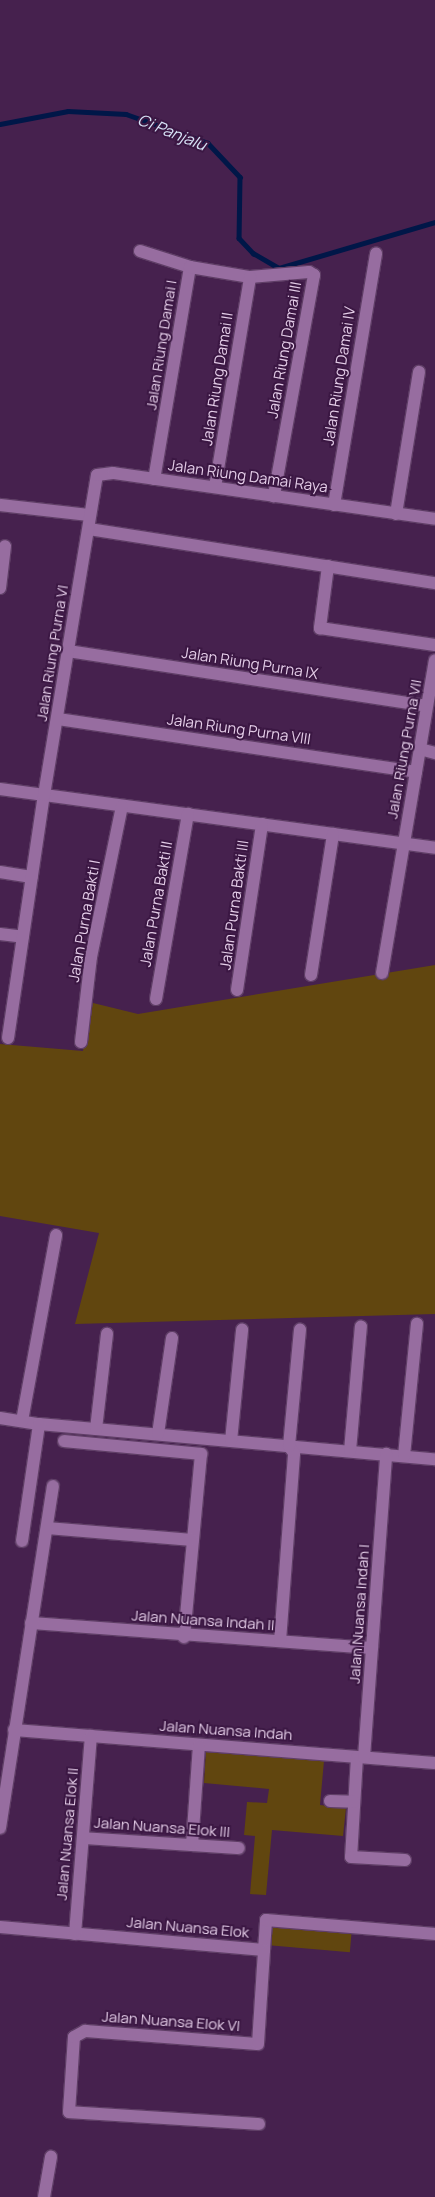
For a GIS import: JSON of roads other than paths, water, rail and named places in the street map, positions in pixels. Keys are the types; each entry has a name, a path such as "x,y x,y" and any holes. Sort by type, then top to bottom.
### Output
{"street":[{"name":"Jalan Riung Damai I","path":"140,251 190,267 154,479"},
{"name":"Jalan Riung Damai IV","path":"334,505 376,253"},
{"name":"Jalan Riung Damai III","path":"190,267 250,277 309,272 314,275 274,496"},
{"name":"Jalan Riung Damai II","path":"215,487 250,277"},
{"path":"396,514 419,372"},
{"name":"Jalan Riung Damai Raya","path":"90,515 98,475 113,473 435,519"},
{"path":"0,505 90,515"},
{"name":"Jalan Riung Purna VI","path":"8,1038 6,1007 23,937 44,795 90,515"},
{"path":"89,529 435,583"},
{"path":"0,588 6,546"},
{"path":"328,566 320,628 435,645"},
{"name":"Jalan Riung Purna IX","path":"68,652 427,706"},
{"name":"Jalan Riung Purna VII","path":"382,973 416,772 426,750 427,706 435,660"},
{"name":"Jalan Riung Purna VIII","path":"58,719 416,772"},
{"path":"0,789 435,848"},
{"name":"Jalan Purna Bakti I","path":"81,1042 91,957 122,806"},
{"name":"Jalan Purna Bakti II","path":"156,999 188,814"},
{"name":"Jalan Purna Bakti III","path":"238,990 262,824"},
{"path":"311,975 333,834"},
{"path":"0,872 32,877"},
{"path":"0,934 23,937"},
{"path":"22,1421 56,1235"},
{"path":"404,1456 417,1324"},
{"path":"350,1451 361,1326"},
{"path":"231,1441 242,1330"},
{"path":"280,1641 300,1330"},
{"path":"96,1429 107,1334"},
{"path":"158,1434 172,1338"},
{"path":"0,1418 39,1424 231,1441 292,1449 350,1451 435,1459"},
{"path":"22,1541 39,1424"},
{"path":"64,1440 201,1454 184,1637"},
{"name":"Jalan Nuansa Indah I","path":"386,1454 372,1648 361,1757 354,1802 351,1856 405,1860"},
{"path":"0,1828 53,1486"},
{"path":"47,1528 194,1540"},
{"name":"Jalan Nuansa Indah II","path":"31,1624 184,1637 280,1641 372,1648"},
{"name":"Jalan Nuansa Indah","path":"14,1730 435,1763"},
{"name":"Jalan Nuansa Elok II","path":"75,1934 91,1736"},
{"path":"192,1845 199,1745"},
{"path":"330,1800 354,1802"},
{"name":"Jalan Nuansa Elok III","path":"83,1838 239,1848"},
{"name":"Jalan Nuansa Elok","path":"0,1927 264,1950 266,1920 435,1934"},
{"name":"Jalan Nuansa Elok VI","path":"259,2124 69,2112 74,2038 85,2031 258,2044 264,1950"},
{"path":"44,2197 51,2157"}],"waterway":[{"name":"Ci Panjalu","path":"0,124 68,111 126,114 208,143 240,177 239,238 253,253 279,268 435,222"}]}
